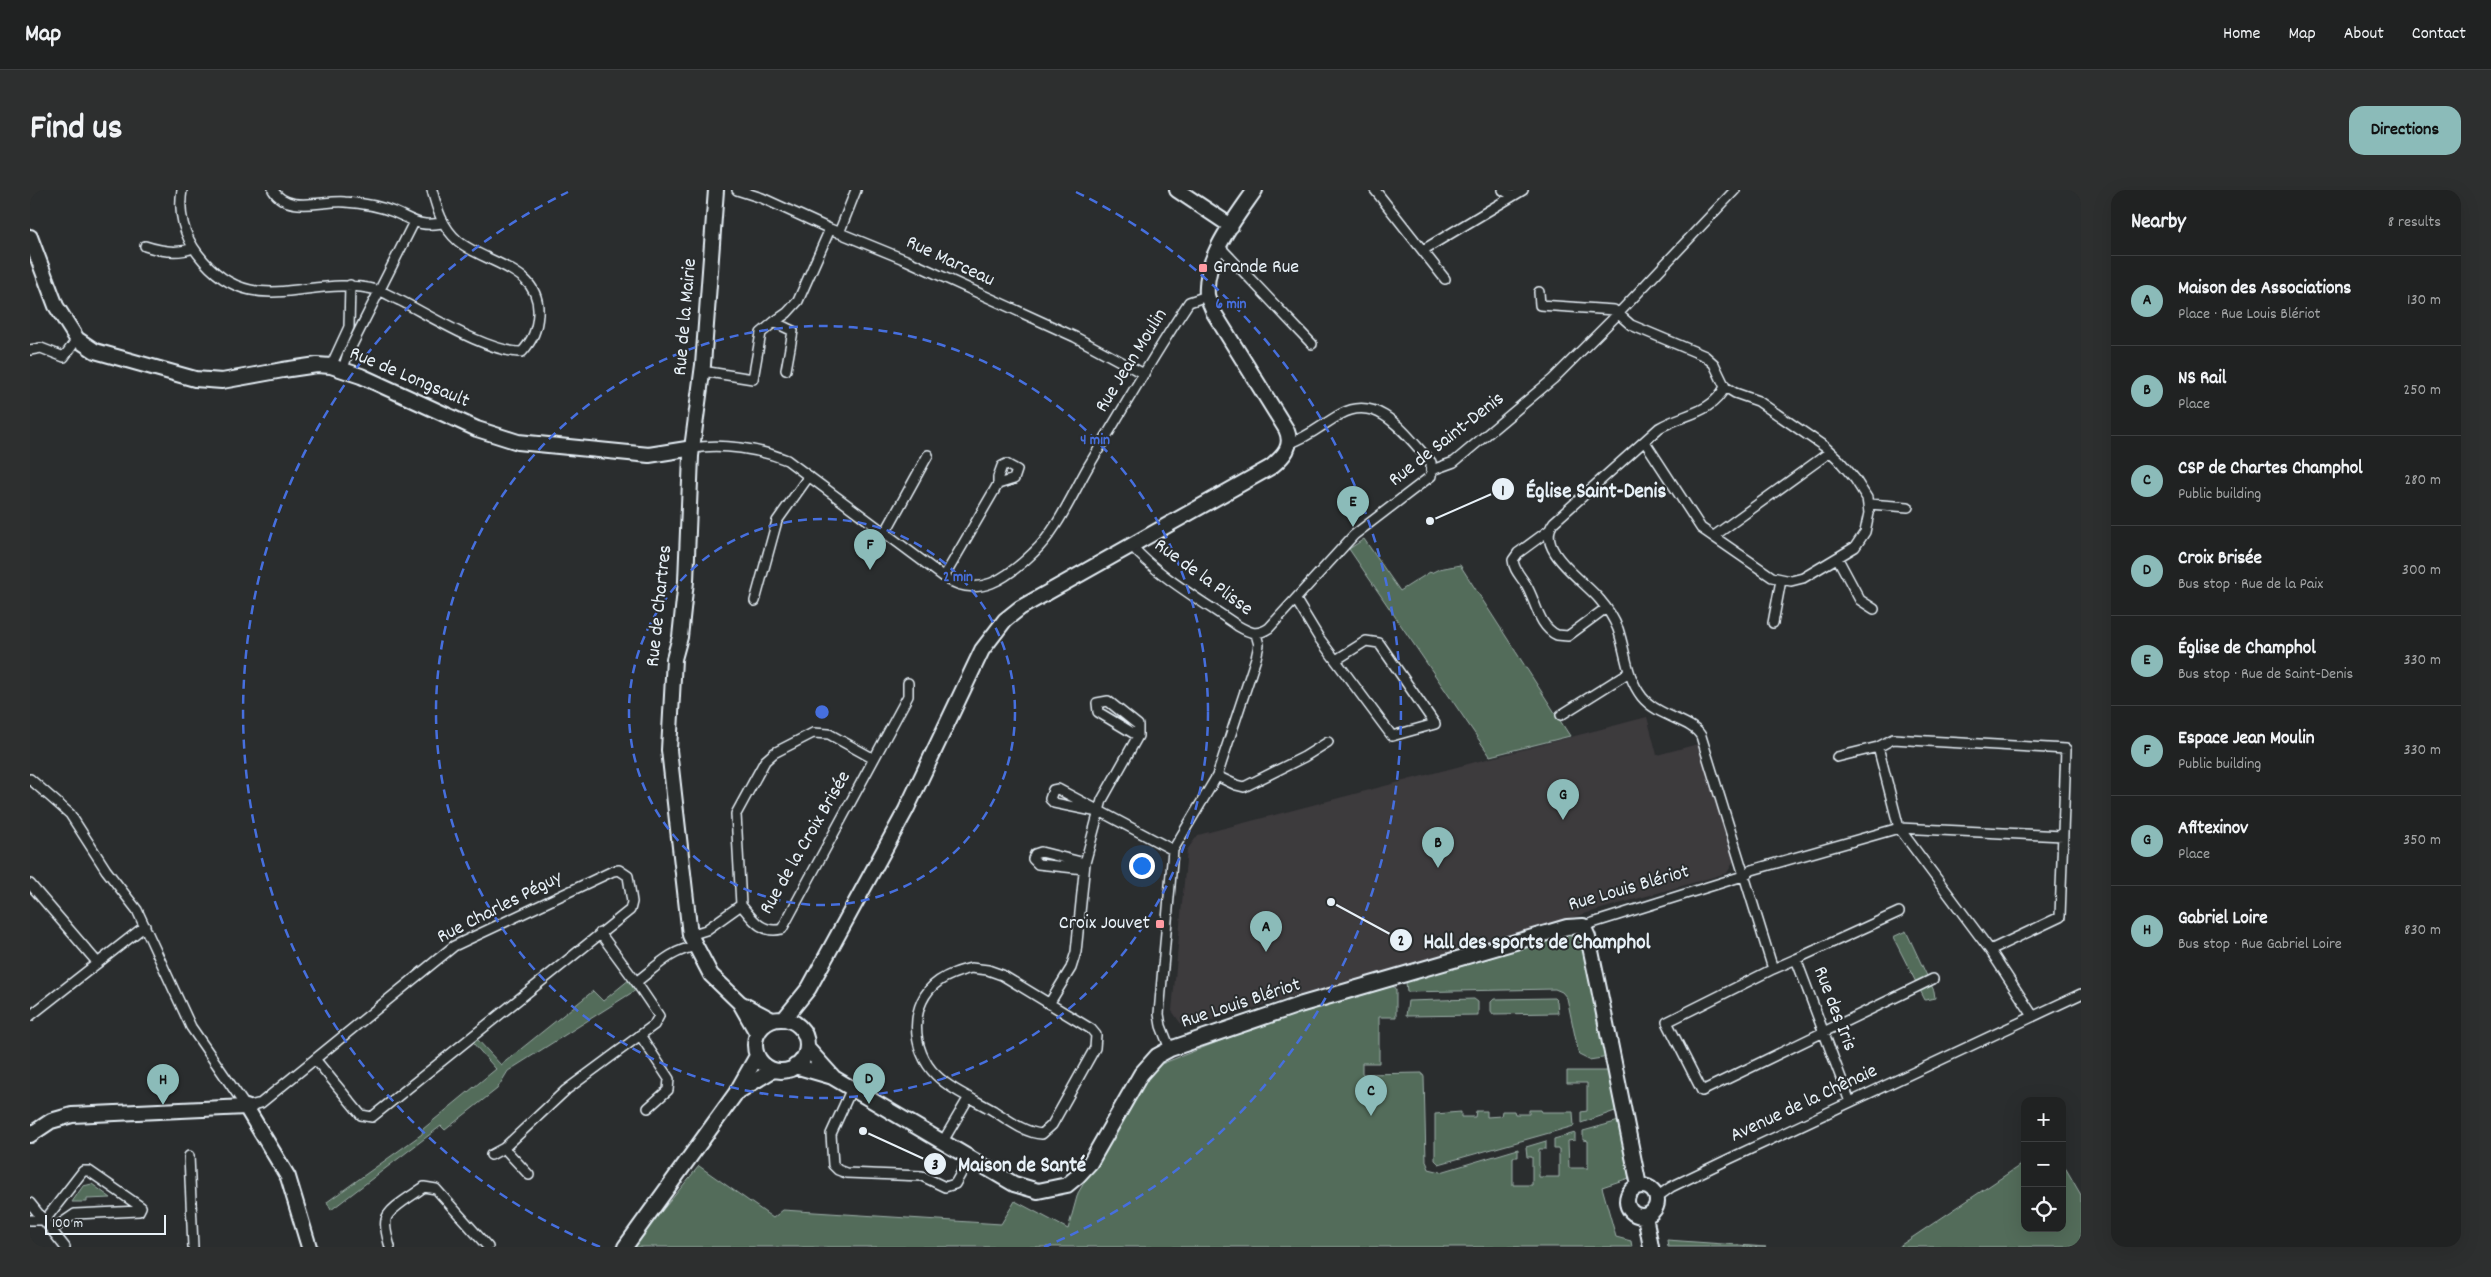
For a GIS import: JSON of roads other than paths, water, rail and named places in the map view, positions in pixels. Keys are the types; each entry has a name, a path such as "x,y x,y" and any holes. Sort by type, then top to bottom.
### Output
{"street":[{"path":"182,190 182,218 188,239 208,268 234,285 257,292 281,294 334,285 350,285 379,290 499,350 522,352 530,344 534,335 538,307 536,294 521,275 459,242 442,223 432,190"},
{"path":"273,190 278,198 294,205 345,202 394,212 425,226 442,223"},
{"name":"Rue de la Mairie","path":"693,448 702,371 716,190"},
{"name":"Rue Marceau","path":"737,190 762,198 839,233 906,260 1075,337 1144,374"},
{"path":"839,233 856,190"},
{"path":"1177,190 1231,226"},
{"path":"1255,190 1231,226 1220,247 1208,275 1207,296 1214,312 1286,429 1290,443"},
{"path":"1375,190 1446,279"},
{"path":"1503,190 1513,196"},
{"path":"1423,250 1523,190"},
{"name":"Rue de Saint-Denis","path":"1256,634 1269,628 1354,535 1430,476 1432,470 1454,462 1553,379 1617,315 1735,190"},
{"path":"337,368 348,353 414,222"},
{"path":"702,371 752,379 761,332 787,313 798,301 830,229"},
{"name":"Rue de Longsault","path":"30,237 56,306 77,339 96,351 196,379 222,381 317,365 337,368 477,429 518,442 649,455 693,448"},
{"path":"145,246 159,250 185,252 193,248"},
{"path":"1220,247 1312,344"},
{"path":"337,368 349,327 350,285"},
{"path":"1540,292 1540,305 1614,310 1617,315 1631,325 1705,356 1714,364 1725,387 1735,393 1758,401 1830,452 1856,479 1869,504 1866,532 1854,547 1838,559 1803,578 1791,581 1772,577 1701,528 1645,442"},
{"name":"Rue Jean Moulin","path":"693,448 705,446 773,454 787,460 944,577 959,586 982,587 996,580 1034,552 1050,532 1189,302 1207,296"},
{"path":"774,322 793,331 786,370"},
{"path":"30,350 41,348 64,357 77,339"},
{"path":"1606,608 1568,636 1557,635 1544,624 1526,585 1515,569 1513,560 1518,553 1548,531 1554,522 1645,442 1670,422 1708,408 1720,396 1725,387"},
{"path":"800,1027 809,988 906,810 982,650 994,632 1020,608 1271,467 1281,458 1290,443 1308,436 1350,410 1363,408 1375,410 1388,416 1431,462 1432,470"},
{"name":"Rue de Chartres","path":"692,941 673,792 669,737 674,659 680,637 686,581 693,448"},
{"path":"1714,536 1830,452"},
{"path":"885,533 928,456"},
{"path":"755,601 777,521 809,476"},
{"path":"944,577 998,484"},
{"path":"1869,504 1908,507"},
{"path":"1548,531 1549,541 1562,562 1606,608 1618,627 1628,673 1643,698 1662,714 1691,726 1699,732 1772,969"},
{"name":"Rue de la Plisse","path":"1131,545 1142,558 1153,566 1238,626 1249,633 1256,634"},
{"path":"1838,559 1860,600 1874,610"},
{"path":"1774,624 1781,580"},
{"path":"1296,600 1336,660 1392,736 1435,724 1379,642 1366,641 1336,660"},
{"path":"1170,1049 1161,1026 1159,1014 1173,850 1217,776 1256,658 1259,646 1256,634"},
{"path":"1561,715 1628,673"},
{"name":"Rue de la Croix Brisée","path":"874,759 828,734 813,733 774,753 765,762 736,814 741,905 758,925 772,932 782,929 874,759 908,696 908,683"},
{"path":"1049,1004 1071,968 1076,952 1084,866 1098,812 1102,800 1138,736 1138,724 1108,701 1097,702 1098,712 1138,736"},
{"path":"1837,757 1878,747 1894,739 2066,749 2060,916 1990,950"},
{"path":"1217,776 1236,785 1253,784 1328,742"},
{"path":"1878,747 1899,828 1948,897 1990,950 2033,1016"},
{"path":"30,779 70,814 106,870 136,910 191,1027 246,1107 288,1176 308,1247"},
{"path":"1098,812 1054,803 1050,799 1050,795 1053,790 1058,789 1098,812 1173,850"},
{"name":"Rue Louis Blériot","path":"834,1078 970,1159 1025,1189 1038,1191 1067,1185 1090,1163 1145,1070 1157,1056 1170,1049 1299,1005 1567,927 1583,926 1743,876 1752,870 1899,828 2063,836"},
{"path":"1041,852 1084,866 1038,864 1033,859 1035,854 1041,852"},
{"name":"Rue Charles Péguy","path":"246,1107 261,1103 315,1059 454,946 613,871 619,870 628,876 632,907 372,1117 361,1115 315,1059"},
{"path":"31,886 97,962"},
{"name":"Rue de la Croix Brisée","path":"692,941 741,905"},
{"path":"1796,959 1899,912"},
{"path":"31,1012 145,926"},
{"path":"1583,926 1588,937 1596,972 1639,1186"},
{"path":"491,1155 504,1148 566,1090 654,1025 658,1016 600,933"},
{"path":"636,982 692,941 711,975 740,1003 757,1033"},
{"name":"Rue des Iris","path":"1823,1030 1702,1091 1667,1022 1772,969 1796,959 1823,1030 1850,1102"},
{"path":"971,968 988,970 1002,975 1049,1004 1091,1029 1096,1040 1095,1048 1047,1130 1042,1134 1034,1133 968,1096 937,1076 925,1063 917,1044 916,1026 919,1008 938,982 955,972 971,968"},
{"path":"1823,1030 1933,979"},
{"path":"740,1003 778,1019 800,1027 806,1037 807,1048 803,1058 795,1066 785,1071 773,1070 764,1065 757,1056 754,1045 757,1033 763,1025 778,1019 809,988"},
{"name":"Avenue de la Chênaie","path":"1657,1197 1671,1187 2081,994"},
{"path":"640,1036 670,1080 668,1090 648,1108"},
{"path":"807,1048 834,1078"},
{"path":"625,1247 736,1092 757,1056"},
{"path":"795,1066 834,1078"},
{"path":"736,1092 773,1070"},
{"path":"852,1088 831,1134 833,1165 838,1170 846,1173 922,1176 945,1187 955,1184 970,1159"},
{"path":"942,1143 968,1096"},
{"path":"30,1135 52,1121 72,1115 246,1107"},
{"path":"504,1148 529,1175"},
{"path":"189,1156 193,1247"},
{"path":"45,1220 82,1171 89,1172 141,1207 139,1211 75,1214 53,1230"},
{"path":"1639,1186 1648,1187 1657,1197 1654,1212 1645,1216 1633,1214 1627,1205 1628,1194 1639,1186"},
{"path":"390,1247 386,1218 390,1211 424,1187 430,1187 436,1189 488,1247"},
{"path":"30,1203 53,1230 64,1247"},
{"path":"1645,1216 1651,1247"},
{"path":"30,1220 45,1220"}],"place":[{"name":"Grande Rue","path":"1203,268"},
{"name":"Église Saint-Denis","path":"1430,521"},
{"name":"Église de Champhol","path":"1353,527"},
{"name":"Espace Jean Moulin","path":"870,570"},
{"name":"Afitexinov","path":"1563,820"},
{"name":"NS Rail","path":"1438,868"},
{"name":"Hall des sports de Champhol","path":"1331,902"},
{"name":"Croix Jouvet","path":"1160,924"},
{"name":"Maison des Associations","path":"1266,952"},
{"name":"Croix Brisée","path":"869,1104"},
{"name":"Gabriel Loire","path":"163,1105"},
{"name":"CSP de Chartes Champhol","path":"1371,1116"},
{"name":"Maison de Santé","path":"863,1131"}]}
